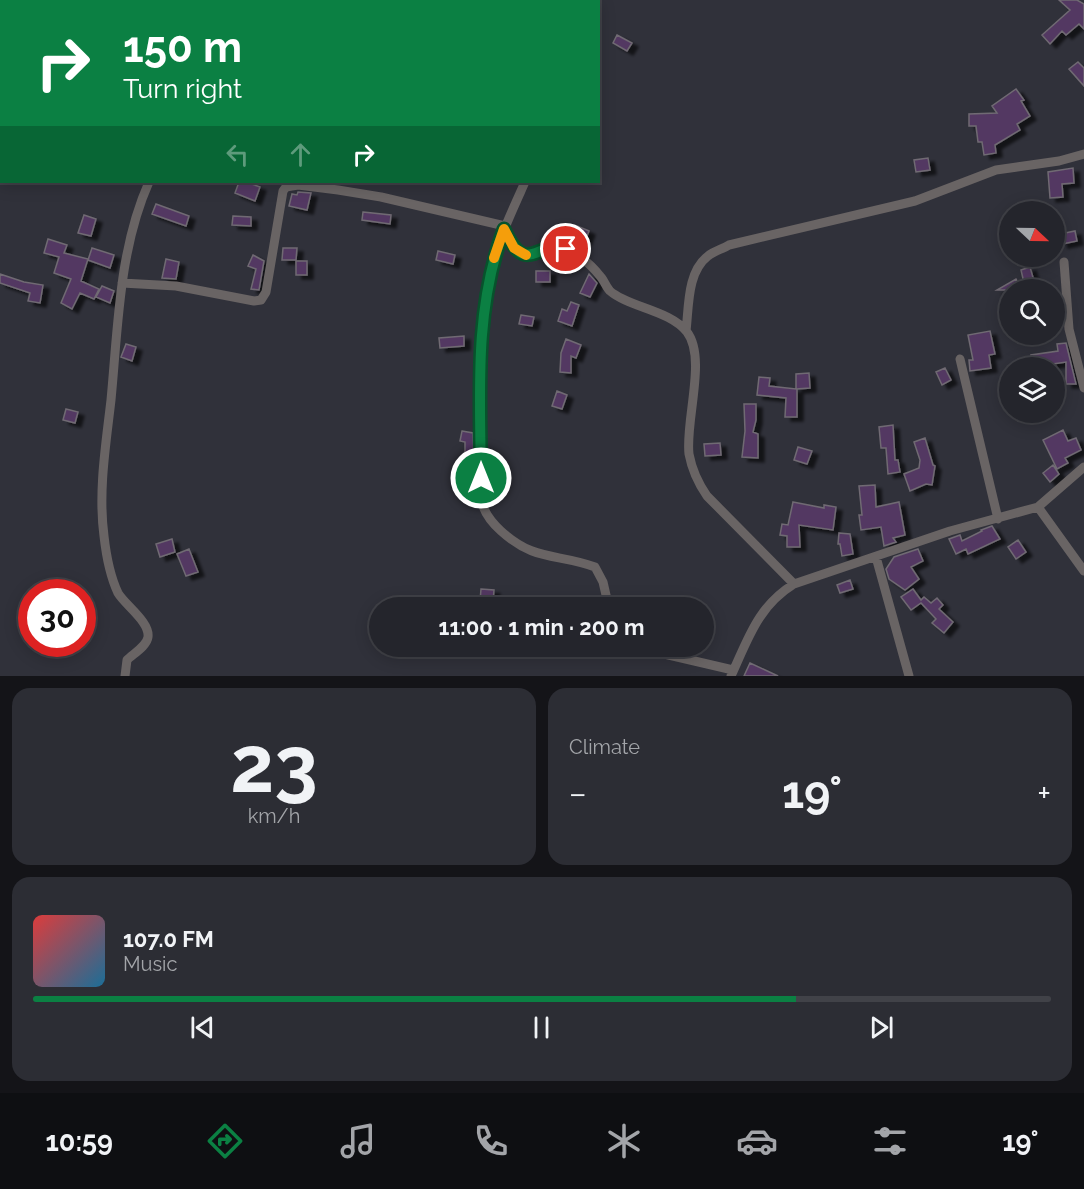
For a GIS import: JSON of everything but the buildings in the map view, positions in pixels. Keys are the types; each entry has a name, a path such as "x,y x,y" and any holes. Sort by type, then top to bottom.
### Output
{"street":[{"path":"686,331 692,283 698,266 709,255 729,245 915,201 996,170 1059,161 1084,154"},
{"path":"125,676 127,660 148,640 149,635 143,623 119,594 108,562 103,535 103,476 122,283 136,215 149,183"},
{"path":"525,183 505,227 491,271 482,322 483,509 498,529 532,552 595,567 603,582 606,597"},
{"path":"122,283 176,286 254,301 261,300 266,292 283,191 290,185 381,197 505,227"},
{"path":"505,227 509,240 521,254 533,256 555,247 574,253 593,268 611,292 668,318 686,331 694,351 695,375 688,437 689,454 697,481 707,496 794,584"},
{"path":"1064,267 1069,329 1084,388"},
{"path":"960,359 998,519"},
{"path":"672,657 732,673 763,610 781,591 794,584 950,531 1038,507 1084,467"},
{"path":"1038,507 1084,571"},
{"path":"876,557 909,676"}],"slow traffic":[{"path":"494,258 504,229 514,248 526,255"}],"route":[{"path":"481,478 480,348 482,322 498,244 504,229 514,248 521,254 533,256 555,247 566,249"}]}
